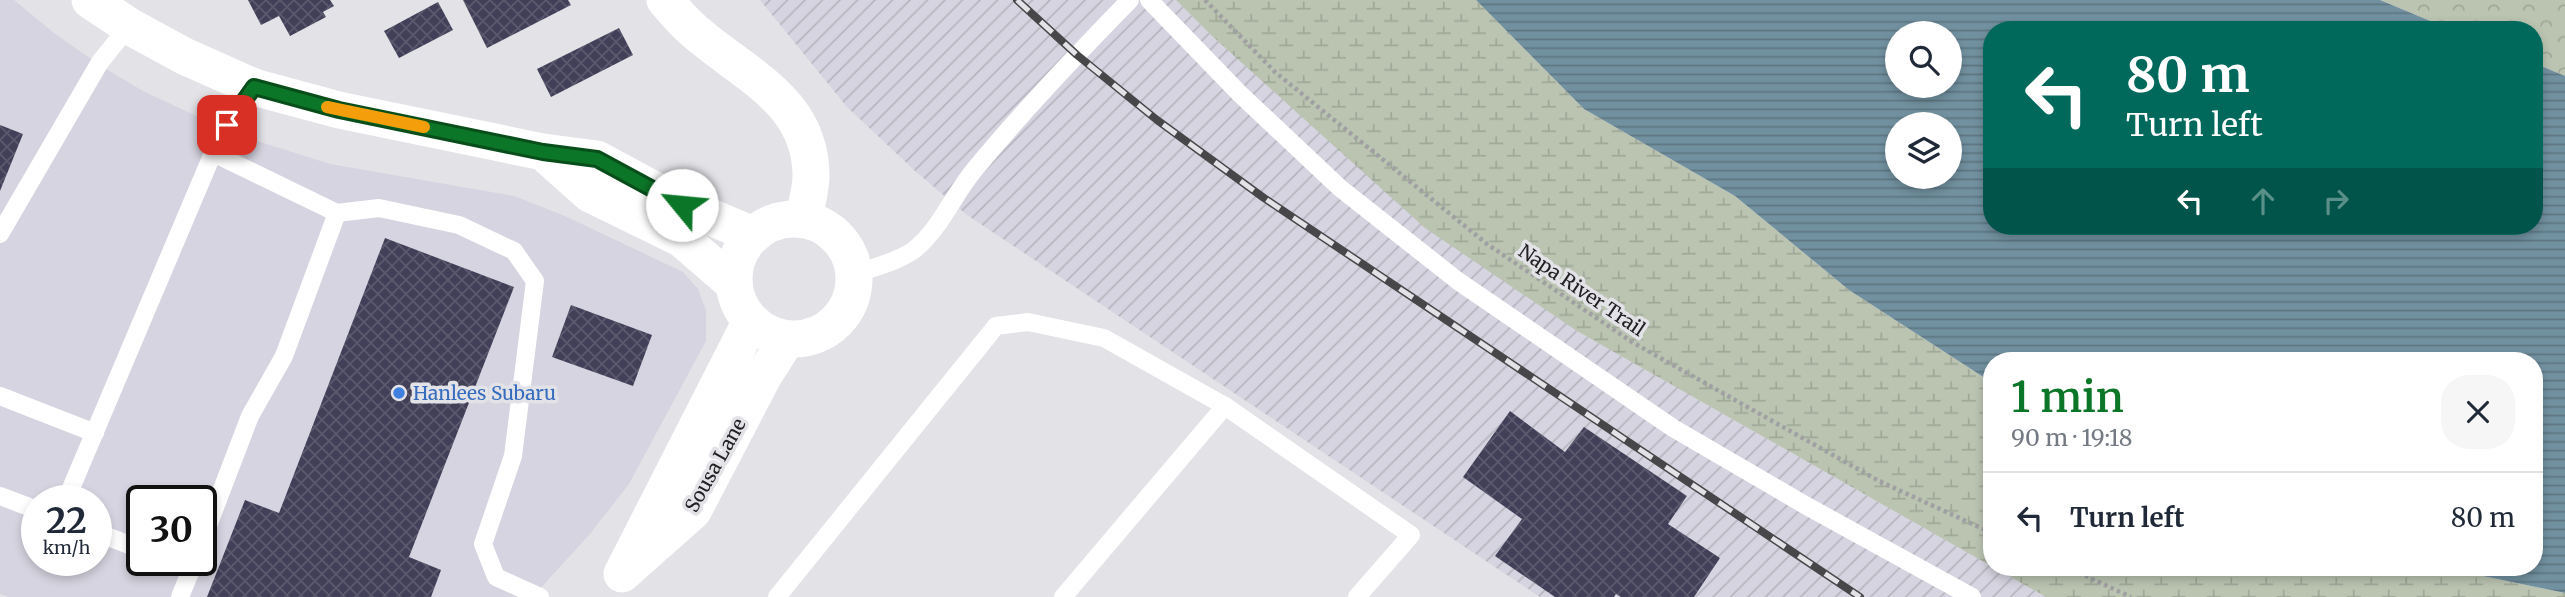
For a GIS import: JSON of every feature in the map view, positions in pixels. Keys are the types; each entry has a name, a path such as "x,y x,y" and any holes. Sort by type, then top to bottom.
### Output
{"street":[{"path":"90,0 129,26 184,56 254,87 339,110 543,152 597,159 682,205 753,234"},
{"path":"665,0 699,36 775,93 790,112 804,139 810,163 811,179 804,219"},
{"path":"543,152 590,194 682,239 734,284"},
{"path":"804,219 817,222 839,238 847,248 855,274 853,292 847,308 836,322 822,332 804,338 787,339 767,333 751,321 739,304 734,284 738,257 753,234 777,221 804,219"},
{"name":"Sousa Lane","path":"613,586 751,321"},
{"name":"Sousa Lane","path":"613,586 693,511 764,375 787,339"}],"lane":[{"path":"855,274 901,258 926,240 972,173 1041,91 1130,0"},
{"path":"1150,0 1240,94 1340,188 1458,281 1673,428 1972,597"},
{"path":"0,234 100,62 129,26"},
{"path":"72,485 213,153 227,125 254,87"},
{"path":"213,153 337,213 379,208 458,225 514,251 535,281 529,342 513,456 483,544 496,578 540,597"},
{"path":"217,502 250,416 284,356 337,213"},
{"path":"777,597 996,326 1028,322 1104,338 1224,406 1411,535 1357,597"},
{"path":"0,396 95,433"},
{"path":"1063,597 1224,406"},
{"path":"0,496 21,504"},
{"path":"180,597 188,576"}],"path":[{"name":"Napa River Trail","path":"1205,0 1275,72 1487,244 1632,342 1879,481 1983,529"},
{"path":"2086,576 2131,597"}],"shaded area":[{"path":"0,0 14,0 54,33 143,91 235,134 330,164 514,196 565,216 683,272 698,289 706,310 706,341 629,484 589,535 537,592 542,597 8,597 0,594"},
{"path":"760,0 1176,0 1212,36 1577,331 1983,561 1983,576 2009,576 2046,597 1540,597 967,215 847,107"}],"green space":[{"path":"1176,0 1476,0 1584,109 1735,196 1849,290 1983,377 1983,561 1577,331 1425,228 1212,36"},
{"path":"2380,0 2565,0 2565,76 2543,67 2543,21 2430,21"},
{"path":"2009,576 2483,576 2565,593 2565,597 2046,597"}],"water":[{"path":"1476,0 2380,0 2430,21 1983,21 1983,235 2543,235 2543,67 2565,76 2565,593 2483,576 2543,576 2543,352 1983,352 1983,377 1849,290 1735,196 1584,109"}],"building":[{"path":"248,0 330,0 334,6 323,12 326,17 290,36 279,16 261,25"},
{"path":"463,0 568,0 571,5 487,48"},
{"path":"438,2 453,30 399,58 384,31"},
{"path":"619,28 633,55 551,97 537,69"},
{"path":"0,125 23,134 0,191"},
{"name":"Hanlees Subaru","path":"385,238 514,287 409,557 441,570 431,597 207,597 245,500 279,513"},
{"path":"571,305 652,335 633,386 552,357"},
{"path":"1510,411 1565,452 1584,427 1687,496 1668,524 1720,558 1694,597 1621,597 1616,594 1614,597 1555,597 1495,556 1522,519 1463,477"}],"railway":[{"path":"1017,0 1077,55 1157,120 1264,198 1860,597"}],"slow traffic":[{"path":"327,107 424,127"}],"place":[{"name":"Hanlees Subaru","path":"399,393"}],"route":[{"path":"227,125 254,87 339,110 543,152 597,159 682,205"}]}
